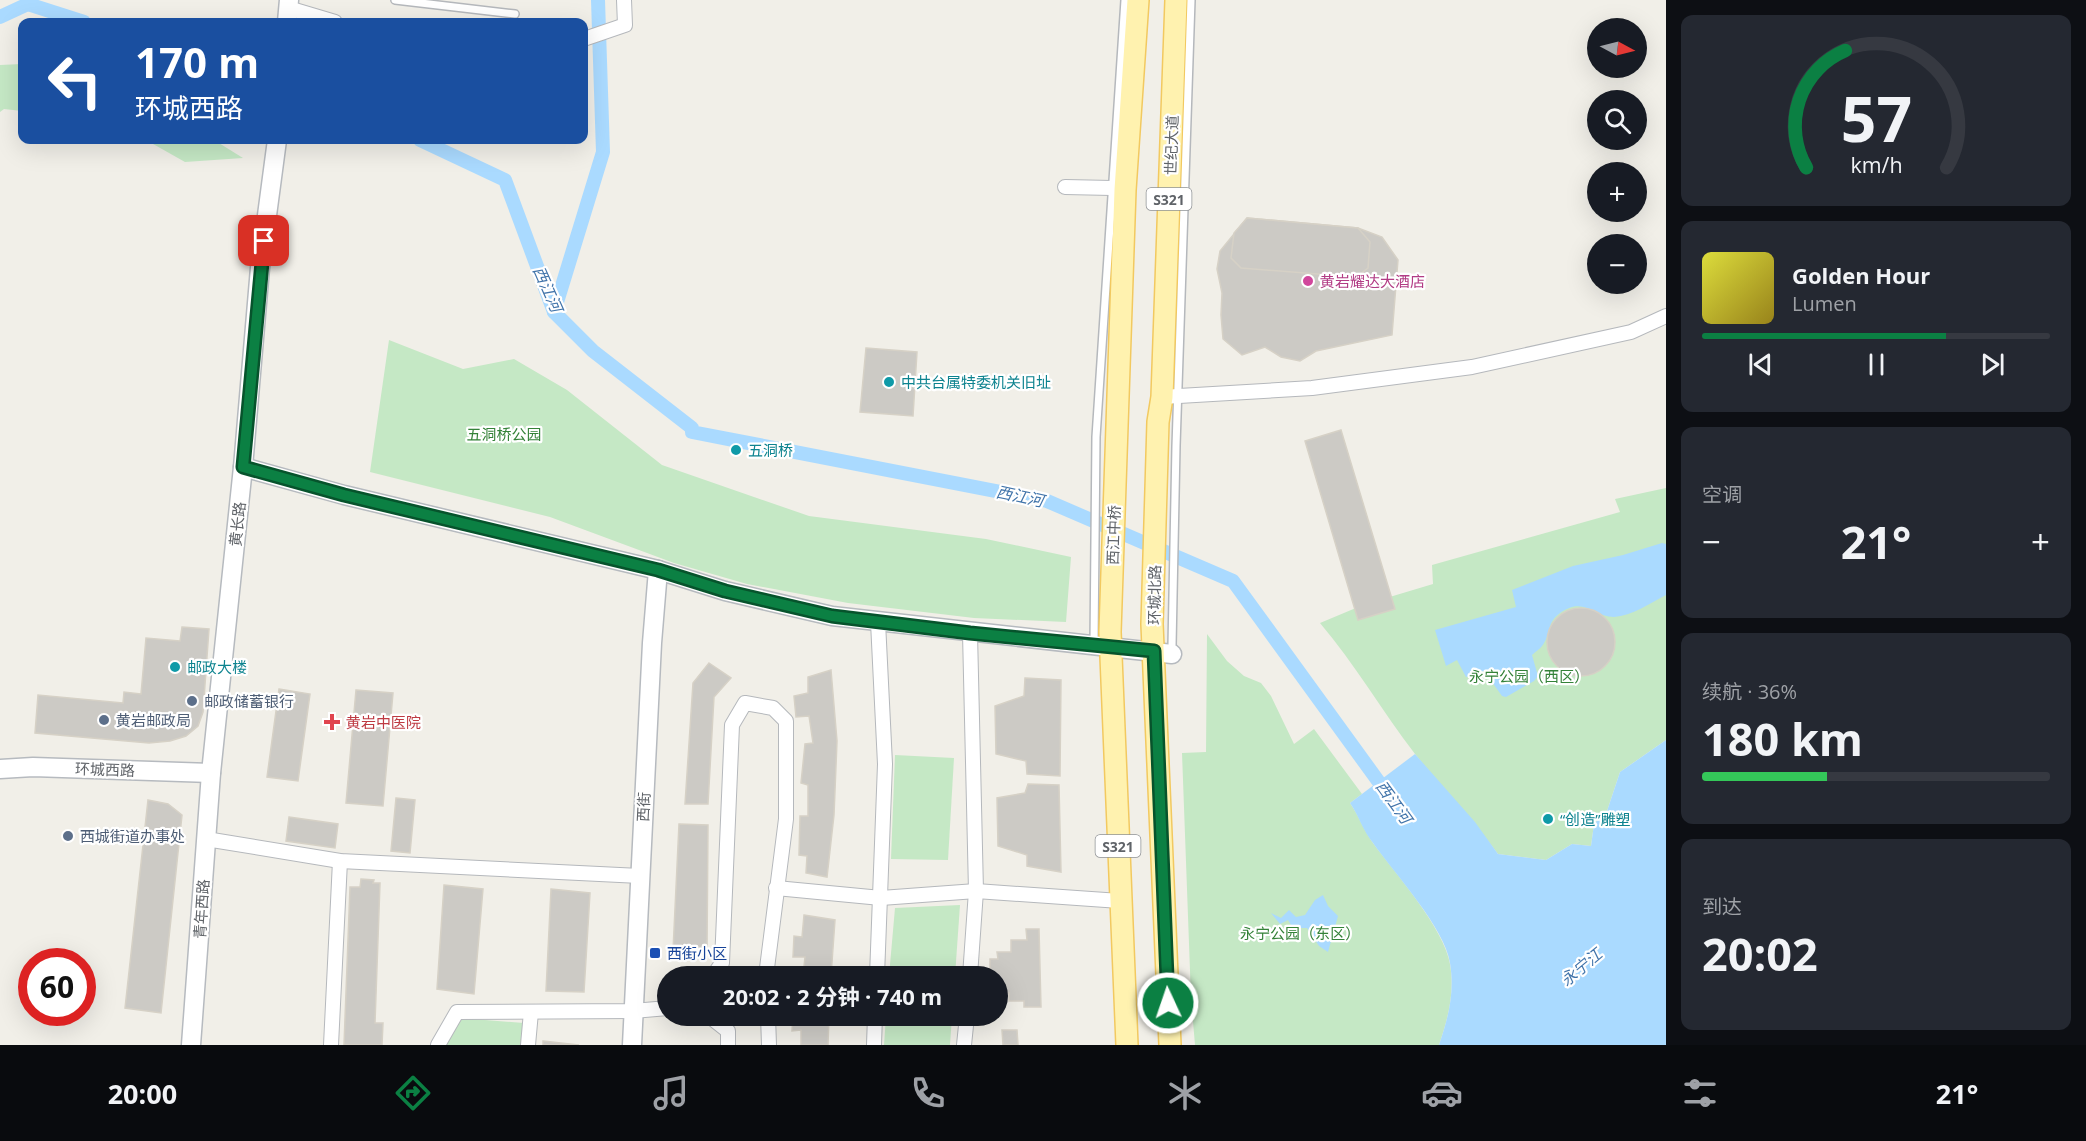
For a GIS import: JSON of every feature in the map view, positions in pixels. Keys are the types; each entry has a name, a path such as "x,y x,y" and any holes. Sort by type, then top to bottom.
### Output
{"main road":[{"name":"西江中桥","path":"1102,646 1102,613 1117,423 1125,190 1138,0"},
{"name":"世纪大道","path":"1170,397 1176,0"},
{"name":"黄长路","path":"211,773 243,467 260,268 277,144"},
{"name":"环城北路","path":"1170,397 1158,422 1152,624 1166,650 1170,1045"},
{"path":"243,467 344,495 658,570 736,594 832,616 970,633 1166,650"},
{"name":"西街","path":"632,1045 652,643 658,570"},
{"name":"S321","path":"1102,646 1120,901 1127,1045"},
{"name":"环城西路","path":"0,769 33,767 211,773"},
{"name":"青年西路","path":"191,1045 211,773"}],"street":[{"path":"588,38 625,24 624,0"},
{"path":"288,10 319,18"},
{"path":"1065,187 1112,188"},
{"path":"1170,397 1312,388 1472,367 1631,332 1666,316"},
{"path":"878,622 885,764 878,966"},
{"path":"970,633 976,891 971,966"},
{"path":"720,966 722,963 732,725 745,703 773,708 786,721 786,819 767,966"},
{"path":"206,839 340,861 640,876"},
{"path":"331,1045 340,861"},
{"path":"776,888 881,898 976,891 1120,901"},
{"path":"438,1045 457,1012 657,1009"},
{"path":"528,1045 531,1012"},
{"path":"722,1026 728,1031 728,1045"},
{"path":"768,1026 769,1045"},
{"path":"873,1045 874,1026"},
{"path":"964,1045 966,1026"}],"lane":[{"path":"395,0 515,14"},
{"path":"1102,613 1096,437 1125,0"},
{"path":"1166,650 1176,446 1170,397 1191,0"}],"green space":[{"path":"18,64 18,111 4,109 0,112 0,65"},
{"path":"153,144 220,144 243,158 185,162"},
{"name":"五洞桥公园","path":"389,340 463,369 514,359 567,390 662,465 809,516 986,539 1071,557 1066,622 974,618 848,603 747,584 674,563 550,517 370,472"},
{"name":"永宁公园（西区）","path":"1666,488 1666,740 1620,772 1607,811 1594,824 1591,846 1572,844 1546,860 1498,854 1415,754 1320,623 1363,605 1433,584 1432,565 1620,512 1615,499"},
{"name":"永宁公园（东区）","path":"1207,634 1227,661 1244,676 1261,683 1271,696 1294,744 1314,729 1362,794 1350,803 1370,838 1429,918 1446,950 1450,964 1451,995 1439,1045 1195,1045 1191,998 1182,753 1206,752"},
{"path":"895,755 954,758 948,860 891,859"},
{"path":"960,905 956,966 890,966 895,908"},
{"path":"460,1018 524,1023 521,1045 446,1045"},
{"path":"885,1026 951,1026 950,1045 884,1045"}],"water":[{"path":"1662,543 1666,544 1666,595 1634,612 1621,616 1607,616 1576,606 1560,613 1553,621 1545,642 1532,655 1538,676 1534,681 1506,697 1502,696 1484,671 1466,677 1457,660 1446,666 1435,630 1516,607 1512,590 1573,566 1623,555"},
{"name":"永宁江","path":"1666,740 1666,1045 1439,1045 1451,995 1450,963 1446,949 1429,918 1370,838 1350,803 1415,754 1475,822 1498,854 1546,860 1572,844 1591,846 1594,824 1607,811 1620,772"},
{"path":"1323,895 1328,906 1338,916 1328,952 1319,946 1307,928 1293,928 1288,920 1280,924 1271,913 1281,918 1289,910 1296,917 1305,915 1315,900"}],"building":[{"name":"黄岩耀达大酒店","path":"1247,218 1358,228 1382,237 1398,260 1392,335 1316,351 1300,361 1281,357 1265,347 1242,355 1223,339 1222,293 1217,269 1220,251"},
{"name":"黄岩耀达大酒店","path":"1247,218 1358,228 1370,242 1368,268 1356,277 1241,268 1231,258 1234,233"},
{"name":"中共台属特委机关旧址","path":"866,348 917,352 913,416 860,412"},
{"path":"1341,430 1395,609 1358,620 1305,441"},
{"path":"1581,608 1594,611 1605,618 1612,629 1615,642 1612,655 1605,666 1594,673 1581,676 1568,673 1557,666 1550,655 1547,642 1550,629 1557,618 1568,611"},
{"name":"邮政大楼","path":"182,627 209,629 203,712 198,726 186,736 170,741 149,743 35,733 38,695 123,703 124,692 141,694 146,638 180,641"},
{"path":"709,663 731,678 714,697 708,804 685,804 693,683"},
{"path":"831,670 837,741 834,815 827,877 806,873 807,856 799,855 800,816 808,816 808,785 801,783 805,744 813,743 809,716 796,717 794,696 808,693 808,677"},
{"path":"1025,678 1061,680 1060,776 1027,774 1026,761 996,754 995,706 1024,696"},
{"path":"279,689 310,694 298,781 267,777"},
{"path":"356,690 393,693 383,806 346,803"},
{"path":"1028,784 1059,785 1061,872 1027,866 1027,855 998,846 997,798 1025,793"},
{"path":"396,798 415,800 410,853 391,851"},
{"path":"148,800 168,804 182,815 161,1013 125,1008"},
{"path":"289,817 338,824 335,848 286,841"},
{"path":"679,824 708,825 707,952 673,951"},
{"path":"361,879 380,883 375,1023 383,1023 382,1045 344,1045 350,887 360,887"},
{"path":"444,885 483,889 474,994 437,989"},
{"path":"551,889 590,893 584,992 546,991"},
{"path":"804,915 835,920 832,966 804,966 805,957 793,957 794,936 802,937"},
{"path":"1026,929 1039,929 1041,1007 1024,1007 1024,1001 1009,1001 1008,966 990,966 990,959 998,959 997,952 1011,952 1011,940 1027,940"},
{"path":"792,1026 829,1026 828,1045 801,1045 801,1030 792,1031"},
{"path":"1002,1030 1017,1030 1018,1045 1003,1045"},
{"path":"543,1041 579,1045 543,1045"}],"waterway":[{"path":"554,312 603,152 598,0"},
{"name":"西江河","path":"0,17 28,4 72,18"},
{"name":"西江河","path":"428,144 505,180 554,312 593,351 692,428 692,432 1047,501 1233,581 1389,796"}],"place":[{"name":"黄岩耀达大酒店","path":"1308,281"},
{"name":"中共台属特委机关旧址","path":"889,382"},
{"name":"五洞桥","path":"736,450"},
{"name":"邮政大楼","path":"175,667"},
{"name":"邮政储蓄银行","path":"192,701"},
{"name":"黄岩邮政局","path":"104,720"},
{"name":"黄岩中医院","path":"332,722"},
{"name":"“创造”雕塑","path":"1548,819"},
{"name":"西城街道办事处","path":"68,836"},
{"name":"西街小区","path":"655,953"}],"route":[{"path":"264,241 243,467 344,495 658,570 725,591 832,616 970,633 1154,651 1168,1003"}]}
